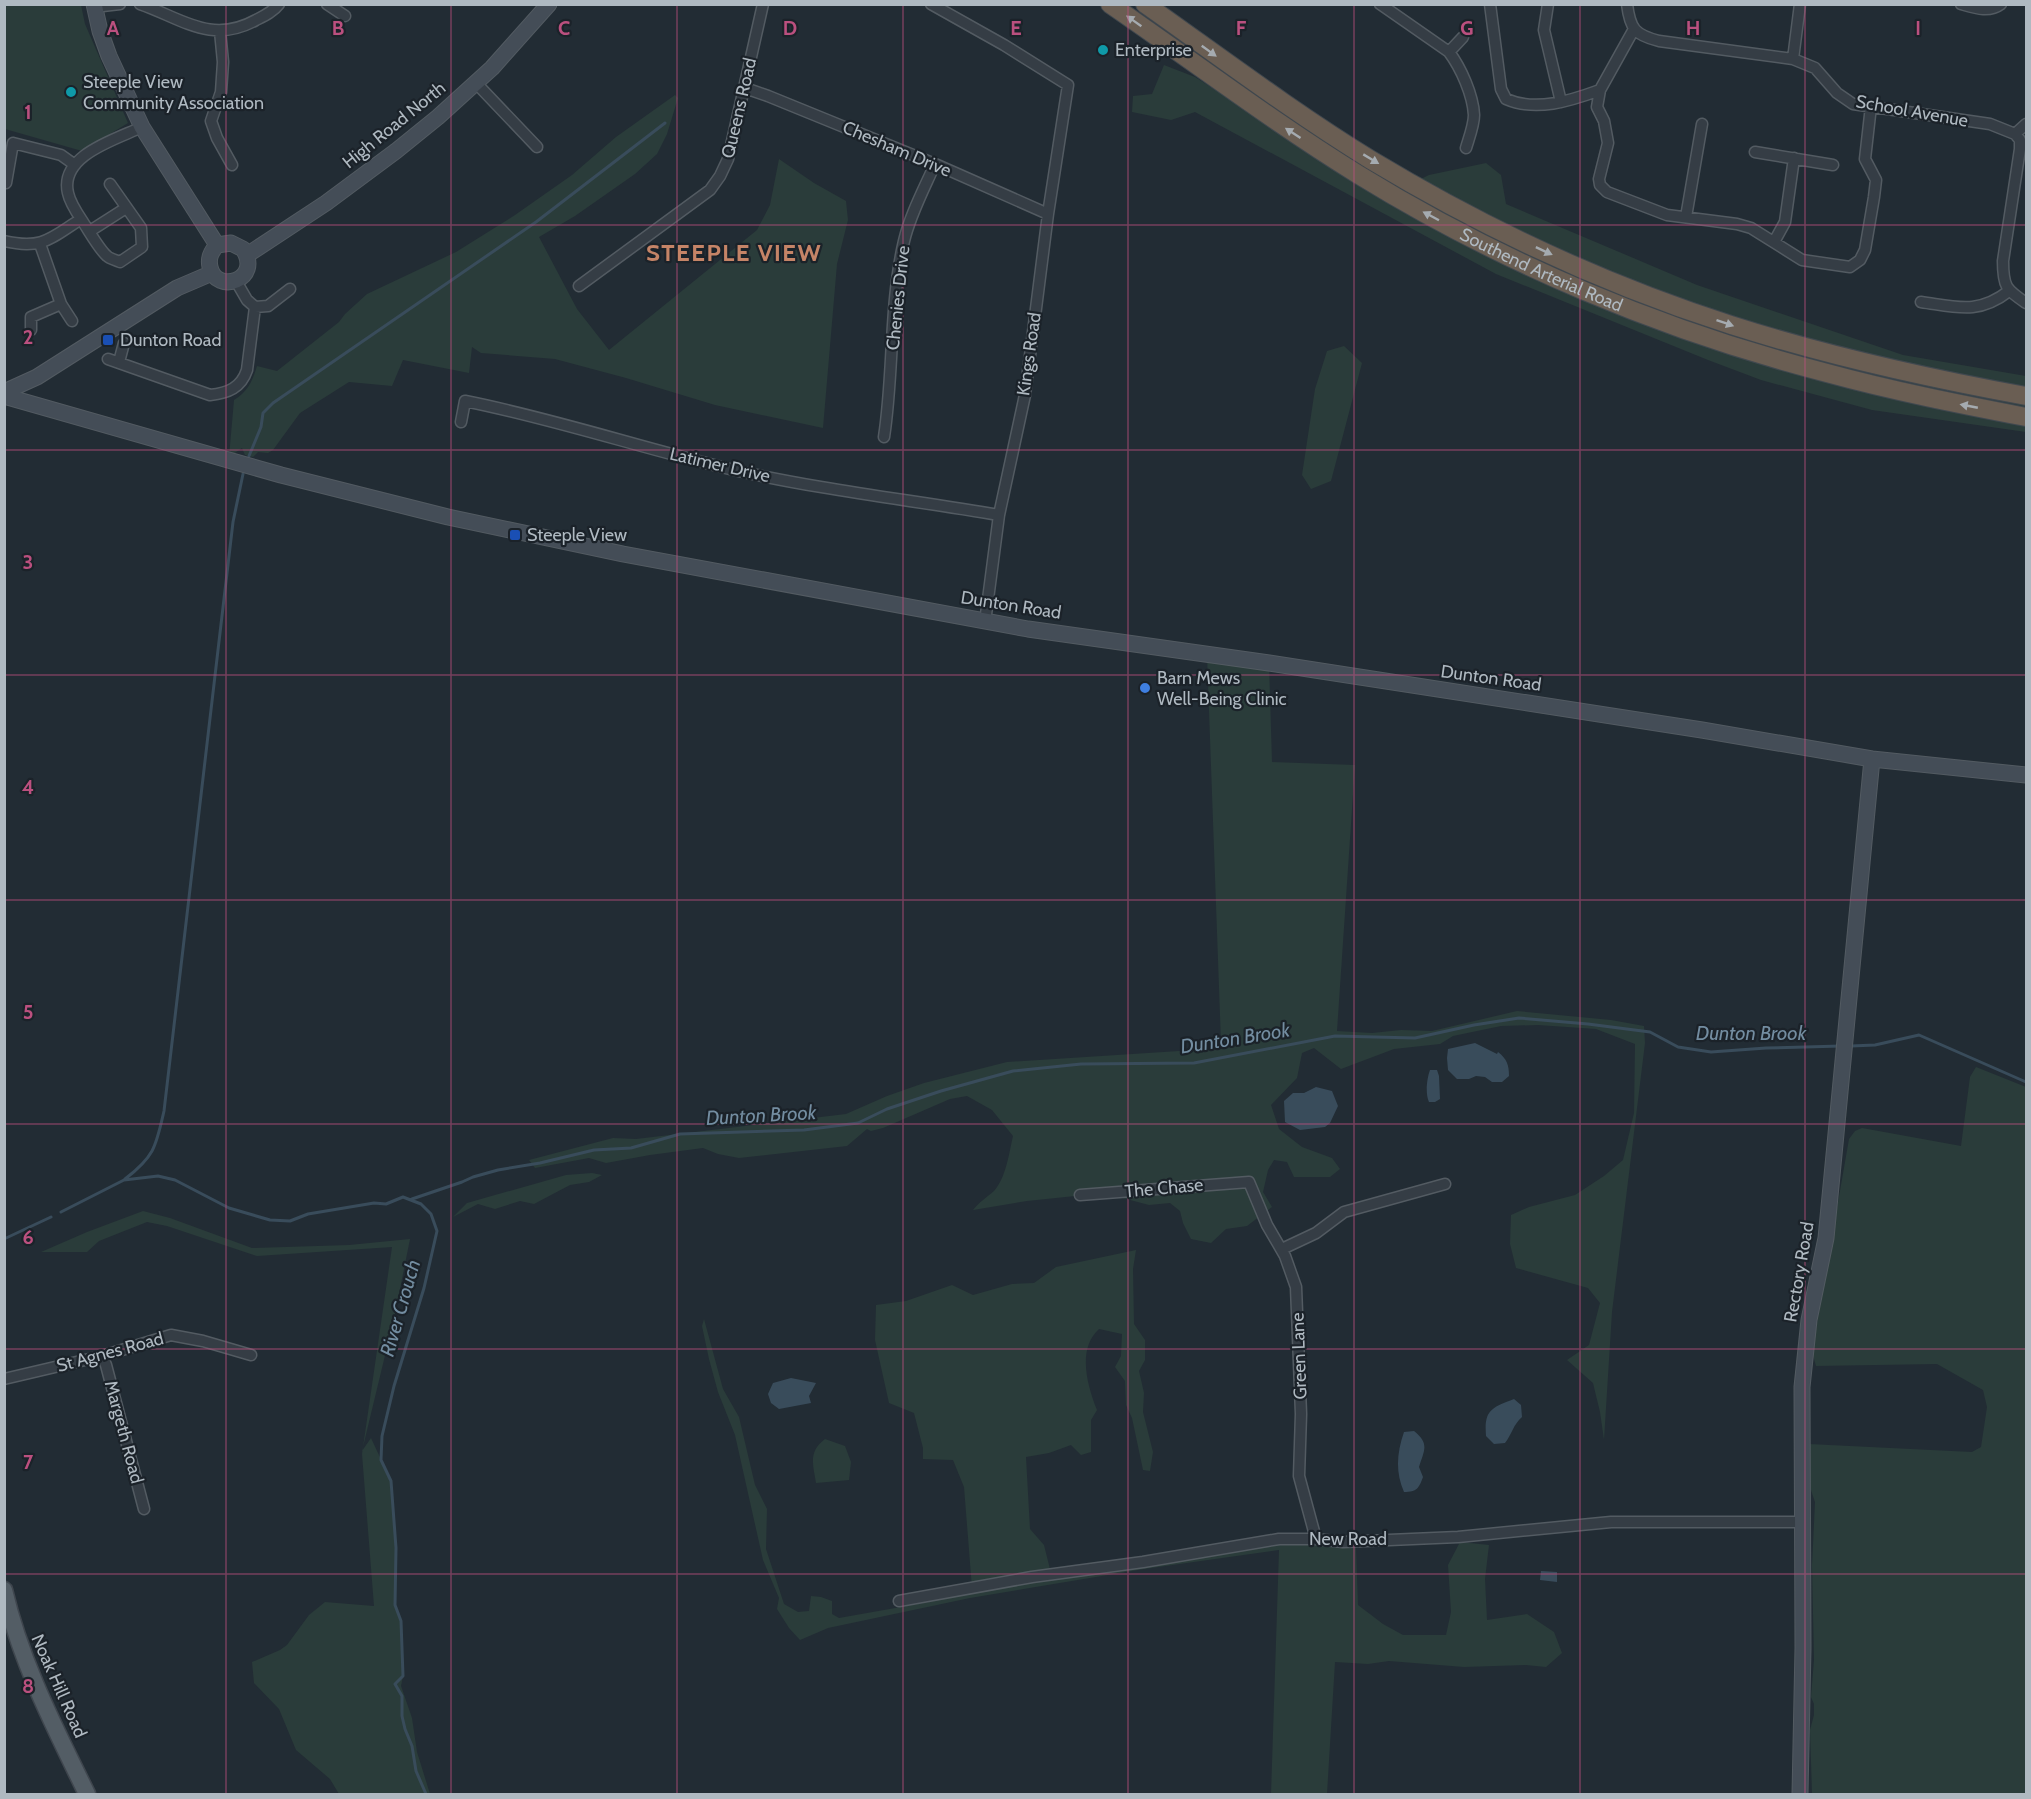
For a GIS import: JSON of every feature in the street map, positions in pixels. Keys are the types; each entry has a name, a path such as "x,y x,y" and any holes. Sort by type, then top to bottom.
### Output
{"highway":[{"name":"Southend Arterial Road","path":"1110,4 1278,123 1360,176 1491,247 1557,278 1680,328 1785,362 1924,397 2026,417"},
{"name":"Southend Arterial Road","path":"1145,4 1290,108 1372,160 1482,220 1567,262 1684,309 1790,343 1930,378 2026,396"}],"main road":[{"name":"Noak Hill Road","path":"4,1590 12,1624 27,1667 87,1794"}],"street":[{"path":"120,4 94,6 109,56 142,127 217,245"},
{"path":"140,4 190,26 220,31 249,24 275,9 279,4"},
{"path":"327,4 345,16"},
{"name":"High Road North","path":"247,255 326,203 396,151 476,83 549,4"},
{"name":"Queens Road","path":"579,286 710,190 720,176 728,159 763,4"},
{"name":"Kings Road","path":"932,4 1004,45 1068,86 1024,395 999,515 985,622"},
{"path":"1380,4 1449,52 1456,61 1467,85 1474,115 1466,148"},
{"path":"1490,4 1501,89 1506,99 1519,105 1539,105 1561,102 1600,90"},
{"path":"1548,4 1544,30 1561,102"},
{"path":"1627,4 1634,29 1612,64 1600,90 1597,107 1604,121 1608,143 1599,179 1600,185 1607,192 1667,215 1737,224 1751,228 1802,260 1850,267 1860,260 1865,250 1876,180 1866,159 1871,106"},
{"path":"1793,59 1800,4"},
{"path":"1961,4 1983,10 1995,8 2001,4"},
{"name":"School Avenue","path":"1634,29 1644,37 1659,41 1793,59 1815,68 1837,93 1853,104 1990,124 2015,134"},
{"path":"220,31 223,62 221,92 211,121 232,165"},
{"path":"1449,52 1463,37"},
{"path":"476,83 537,147"},
{"name":"Chesham Drive","path":"745,88 935,164 1048,214"},
{"path":"1686,218 1702,124"},
{"path":"2026,124 2015,134 2020,140 2014,196 2003,261 2003,276 2009,291 2026,303"},
{"path":"110,184 141,228 142,247 120,262 107,256 81,219 68,194 67,186 70,173 75,165 102,144 142,127"},
{"path":"6,183 13,143 61,155 75,165"},
{"path":"1755,152 1833,165"},
{"path":"1774,242 1785,222 1794,158"},
{"name":"Chenies Drive","path":"884,437 888,412 898,271 904,238 935,164"},
{"path":"2014,196 2026,198"},
{"path":"90,231 126,208"},
{"path":"4,241 19,245 40,244 81,219"},
{"path":"231,243 237,245 247,255 248,267 236,281 223,281 212,273 211,252 217,245 231,243"},
{"path":"40,244 61,304 72,321"},
{"path":"4,394 37,377 177,288 212,273"},
{"path":"236,281 247,300 255,308"},
{"path":"255,308 268,306 274,294 290,289"},
{"path":"1921,302 1977,308 1996,301 2009,291"},
{"path":"31,330 31,317 61,304"},
{"path":"108,359 210,395 220,394 236,388 244,380 248,370 255,308"},
{"path":"119,362 124,343"},
{"path":"37,377 44,406"},
{"name":"Dunton Road","path":"4,394 281,475 448,517 623,554 985,622 1702,730 1872,759 2026,775"},
{"name":"Latimer Drive","path":"461,422 465,401 555,421 642,447 735,470 861,494 999,515"},
{"name":"Rectory Road","path":"1800,1794 1803,1648 1802,1387 1809,1320 1826,1238 1872,759"},
{"name":"The Chase","path":"1080,1195 1249,1182"},
{"name":"Green Lane","path":"1249,1182 1267,1226 1282,1249 1296,1287 1301,1414 1299,1476 1316,1539"},
{"path":"1282,1249 1316,1233 1344,1212 1445,1184"},
{"name":"St Agnes Road","path":"4,1379 102,1356 171,1335 203,1341 251,1355"},
{"name":"Margeth Road","path":"102,1356 144,1509"},
{"name":"New Road","path":"899,1601 1032,1576 1143,1562 1279,1539 1342,1542 1458,1537 1611,1522 1802,1522"}],"shaded area":[{"path":"4,5 81,5 85,24 128,123 82,151 5,129"},
{"path":"1164,65 1195,77 1385,197 1429,175 1486,163 1501,175 1506,204 1697,285 1903,355 2026,376 2026,432 1872,410 1761,380 1496,274 1195,112 1171,120 1132,112 1133,96 1152,94"},
{"path":"675,95 678,98 667,134 657,154 635,174 575,216 539,237 577,309 609,350 757,230 770,205 779,159 846,201 848,220 837,264 823,428 715,405 555,359 481,353 472,347 469,373 403,360 392,386 349,382 300,413 273,450 268,453 258,452 253,457 245,455 242,448 229,457 234,400 249,386 257,366 277,371 339,322 367,294 456,252 515,215 572,175 616,137"},
{"path":"1344,346 1362,363 1331,481 1311,489 1302,475 1315,389 1327,351"},
{"path":"1207,655 1269,663 1272,762 1355,765 1337,1031 1372,1033 1401,1030 1432,1031 1517,1011 1611,1020 1644,1026 1645,1043 1612,1312 1604,1440 1593,1383 1567,1360 1589,1345 1600,1303 1588,1288 1516,1268 1510,1244 1511,1215 1529,1207 1575,1195 1623,1160 1634,1113 1635,1044 1596,1029 1538,1025 1501,1026 1453,1036 1440,1044 1394,1049 1341,1069 1314,1048 1302,1053 1297,1078 1271,1105 1279,1129 1302,1147 1332,1158 1340,1169 1330,1177 1294,1177 1287,1162 1274,1160 1268,1170 1263,1192 1272,1207 1247,1226 1226,1229 1211,1243 1191,1239 1180,1211 1170,1203 1149,1205 1104,1193 1027,1201 973,1210 998,1186 1013,1136 992,1110 967,1096 950,1099 883,1128 871,1131 867,1129 847,1146 739,1158 703,1148 606,1163 589,1158 535,1168 529,1160 613,1138 636,1139 846,1114 924,1083 1007,1062 1179,1051 1221,1043"},
{"path":"1976,1067 2026,1087 2026,1794 1812,1794 1810,1730 1814,1715 1814,1704 1811,1697 1814,1660 1812,1566 1815,1502 1808,1481 1809,1444 1972,1452 1981,1447 1987,1407 1983,1390 1937,1364 1816,1366 1812,1352 1849,1139 1855,1131 1862,1128 1961,1146 1970,1077"},
{"path":"592,1173 602,1175 589,1182 570,1185 534,1204 520,1201 495,1209 478,1204 453,1217 467,1203 566,1175"},
{"path":"143,1211 170,1218 252,1248 349,1245 410,1239 395,1314 363,1446 392,1247 257,1256 167,1226 147,1222 99,1241 87,1252 41,1252"},
{"path":"1136,1250 1133,1269 1134,1324 1145,1340 1145,1360 1139,1371 1144,1393 1143,1412 1153,1452 1150,1471 1143,1470 1132,1418 1126,1405 1125,1381 1115,1367 1121,1356 1122,1334 1099,1329 1092,1337 1086,1357 1087,1379 1097,1410 1091,1420 1091,1452 1081,1455 1071,1445 1049,1453 1026,1457 1030,1529 1044,1545 1050,1569 1046,1574 1279,1539 1358,1541 1356,1548 1358,1605 1383,1624 1403,1635 1446,1635 1451,1612 1448,1565 1460,1542 1489,1545 1485,1579 1487,1620 1527,1614 1554,1632 1562,1653 1546,1667 1526,1665 1464,1667 1389,1661 1368,1664 1335,1662 1327,1794 1271,1794 1279,1550 1144,1569 970,1598 828,1628 800,1640 777,1609 779,1598 763,1560 735,1435 718,1392 709,1359 702,1326 704,1319 723,1389 739,1417 755,1485 767,1509 766,1549 784,1604 798,1612 809,1611 811,1596 821,1597 832,1601 832,1614 839,1618 929,1602 972,1588 964,1487 953,1460 923,1459 923,1448 914,1413 889,1403 875,1340 876,1305 906,1301 952,1285 973,1295 1012,1284 1034,1283 1056,1267"},
{"path":"371,1438 391,1481 396,1548 395,1605 401,1621 403,1676 401,1686 412,1718 417,1752 430,1794 339,1794 330,1779 296,1750 279,1709 254,1683 252,1662 287,1645 309,1615 325,1602 374,1606 363,1450"},
{"path":"825,1439 845,1446 851,1462 849,1480 816,1483 814,1454"}],"water":[{"path":"1475,1043 1497,1054 1498,1052 1505,1060 1509,1076 1502,1082 1492,1082 1485,1077 1476,1076 1469,1079 1457,1079 1448,1070 1448,1049"},
{"path":"1430,1070 1437,1070 1439,1076 1440,1099 1435,1102 1429,1102 1427,1095"},
{"path":"1316,1087 1332,1091 1338,1106 1330,1123 1325,1127 1300,1130 1285,1122 1284,1101 1293,1093 1304,1093"},
{"path":"791,1378 816,1383 809,1396 811,1403 779,1409 771,1403 768,1394 773,1383"},
{"path":"1514,1399 1521,1405 1522,1417 1505,1443 1494,1444 1486,1436 1488,1415 1495,1408"},
{"path":"1414,1431 1424,1444 1419,1467 1423,1477 1417,1489 1404,1492 1398,1470 1400,1447 1404,1432"},
{"path":"1541,1571 1557,1572 1557,1582 1540,1580"}],"waterway":[{"path":"249,456 261,427 263,413 273,403 536,222 665,123"},
{"path":"125,1179 143,1164 153,1150 164,1111 233,522 243,474"},
{"name":"Dunton Brook","path":"412,1199 498,1170 594,1150 631,1148 680,1134 804,1130 858,1123 887,1109 1013,1071 1081,1064 1194,1063 1335,1036 1415,1038 1519,1018 1650,1032 1678,1047 1711,1052 1841,1046"},
{"name":"Dunton Brook","path":"1851,1046 1875,1045 1919,1035 2026,1082"},
{"name":"River Crouch","path":"61,1212 124,1180 158,1176 175,1180 229,1208 270,1220 290,1221 308,1214 374,1203 386,1204 403,1197 421,1204 431,1214 437,1231 424,1288 394,1386 382,1436 381,1460 391,1481 396,1548 395,1605 401,1621 403,1676 395,1684 402,1696 402,1716 405,1729 412,1746 416,1771 426,1794"},
{"name":"River Crouch","path":"4,1239 51,1217"}],"place":[{"name":"Enterprise","path":"1103,50"},
{"name":"Steeple View Community Association","path":"71,92"},
{"name":"Dunton Road","path":"108,340"},
{"name":"Steeple View","path":"515,535"},
{"name":"Barn Mews Well-Being Clinic","path":"1145,688"}],"district":[{"name":"STEEPLE VIEW","path":"734,252"}]}
